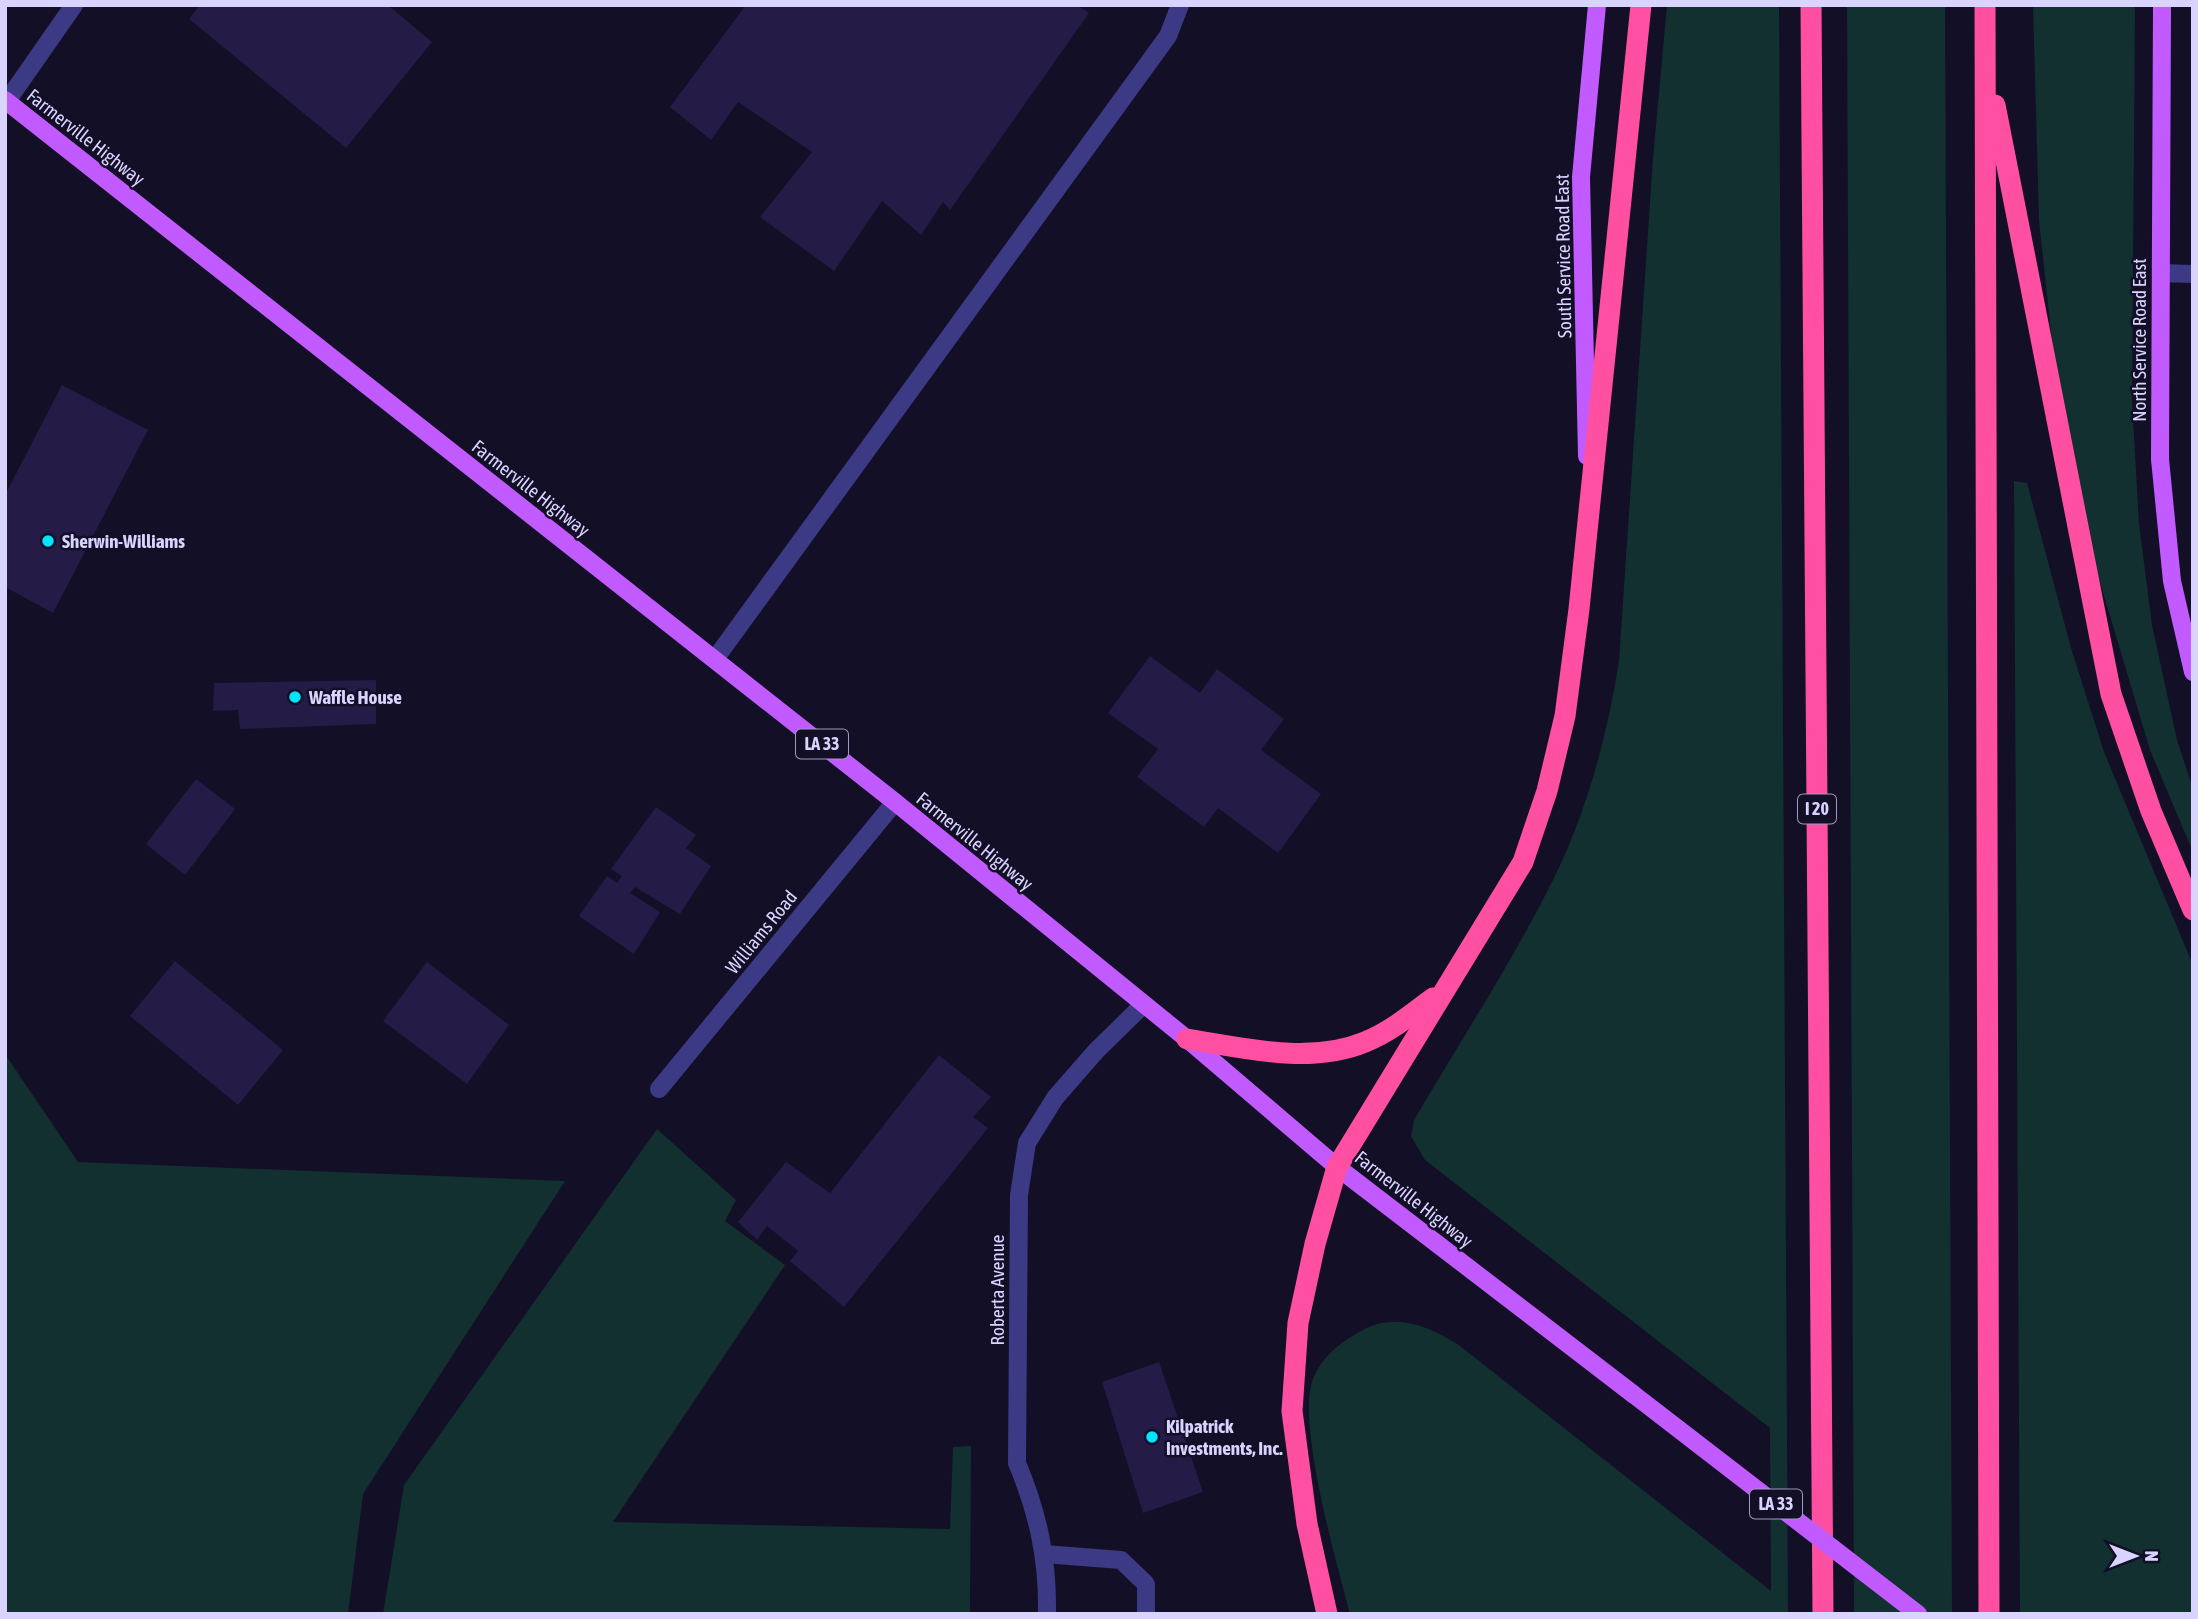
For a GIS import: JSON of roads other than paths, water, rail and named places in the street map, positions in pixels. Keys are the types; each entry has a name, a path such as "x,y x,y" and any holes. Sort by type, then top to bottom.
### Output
{"highway":[{"path":"1327,1614 1307,1524 1292,1411 1298,1323 1315,1244 1337,1167 1523,862 1548,791 1565,716 1580,609 1588,507 1641,5"},
{"name":"I 20","path":"1811,5 1823,1614"},
{"path":"1985,5 1989,1614"},
{"path":"1986,59 2111,694 2151,811 2193,910"},
{"path":"1187,1039 1261,1051 1317,1053 1364,1042 1406,1019 1446,988"}],"main road":[{"name":"South Service Road East","path":"1588,507 1581,177 1597,5"},
{"name":"North Service Road East","path":"2162,5 2160,459 2172,581 2193,672"},
{"name":"Farmerville Highway","path":"6,101 895,802 1187,1039 1337,1167 1919,1614"}],"street":[{"path":"6,101 74,5"},
{"path":"715,659 1168,36 1180,5"},
{"path":"2161,273 2193,274"},
{"name":"Williams Road","path":"659,1089 895,802"},
{"name":"Roberta Avenue","path":"1048,1614 1045,1554 1034,1503 1017,1463 1019,1195 1027,1143 1055,1098 1096,1051 1143,1005"},
{"path":"1045,1554 1121,1560 1146,1584 1146,1614"}],"place":[{"name":"Sherwin-Williams","path":"48,541"},
{"name":"Waffle House","path":"295,697"},
{"name":"Kilpatrick Investments, Inc.","path":"1152,1437"}]}
